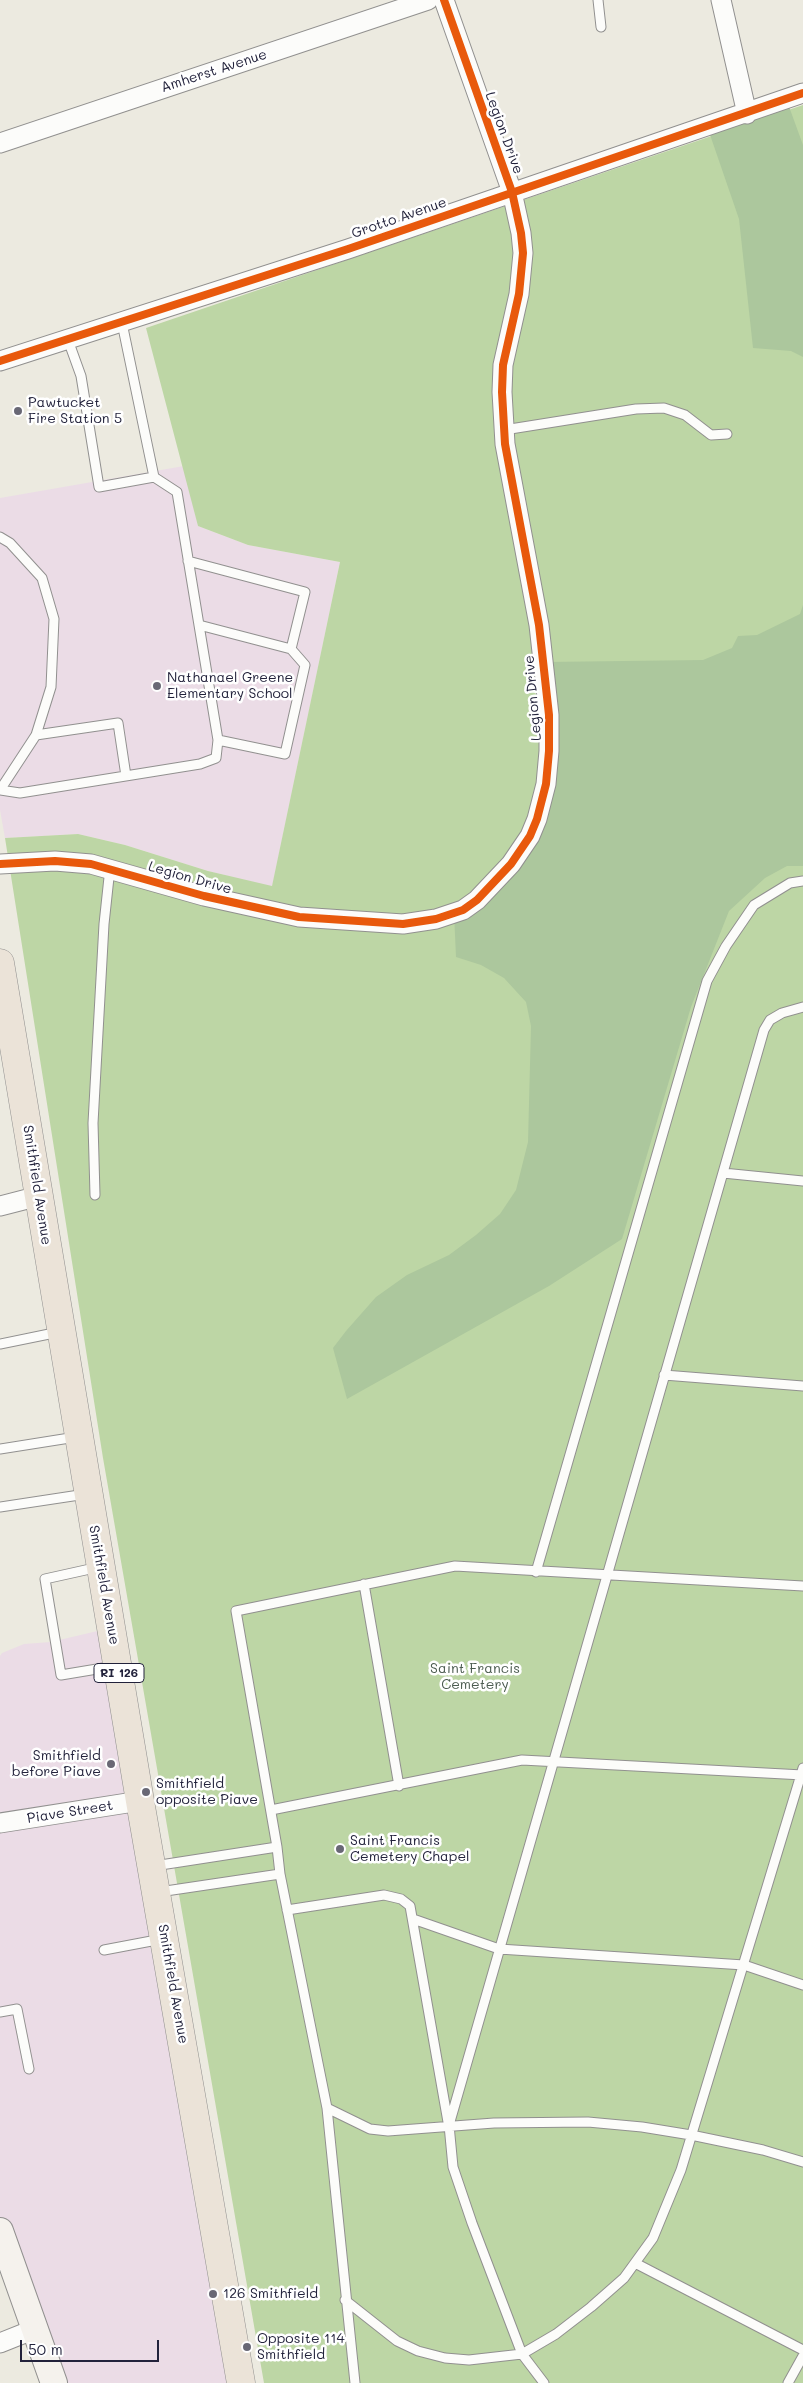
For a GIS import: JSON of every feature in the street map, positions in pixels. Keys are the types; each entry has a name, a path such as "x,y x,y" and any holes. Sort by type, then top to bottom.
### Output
{"main road":[{"name":"Smithfield Avenue","path":"0,963 3,1006 39,1196 140,1801 241,2383"},
{"path":"0,2231 54,2383"}],"street":[{"name":"Amherst Avenue","path":"0,143 428,0"},
{"name":"Legion Drive","path":"0,864 55,860 110,868 250,908 299,917 362,923 403,924 436,919 463,910 489,889 511,864 530,836 542,802 549,751 549,715 539,625 518,518 504,430 502,392 503,365 519,294 523,253 521,233 512,192 444,0"},
{"path":"721,0 747,114"},
{"name":"Grotto Avenue","path":"0,361 348,250 512,192 747,114 803,92"},
{"path":"0,1206 39,1196"},
{"name":"Piave Street","path":"0,1823 140,1801"},
{"path":"0,2343 35,2329"}],"lane":[{"path":"598,0 601,27"},
{"path":"122,323 154,477"},
{"path":"0,537 10,543 42,578 54,619 51,687 36,735 0,790 20,793 200,764 216,758 218,740 177,492 154,477 99,487 81,376 68,340"},
{"path":"504,430 636,409 664,408 685,415 711,435 727,434"},
{"path":"188,561 305,592 291,649"},
{"path":"199,625 291,649 305,665 285,754 218,740"},
{"path":"36,735 118,723 126,776"},
{"path":"95,1195 93,1123 104,924 110,868"},
{"path":"536,1572 707,980 726,946 754,905 790,883 803,881"},
{"path":"449,2125 764,1030 770,1020 782,1013 803,1007"},
{"path":"723,1173 803,1181"},
{"path":"0,1344 61,1331"},
{"path":"664,1375 803,1386"},
{"path":"0,1449 79,1436"},
{"path":"0,1507 89,1494"},
{"path":"355,2383 345,2300 327,2108 280,1874 271,1810 236,1611 455,1566 803,1586"},
{"path":"101,1567 46,1579 61,1676 118,1665"},
{"path":"364,1584 399,1786"},
{"path":"271,1810 522,1760 802,1773 744,1965 668,2204 652,2238 624,2278 592,2307 556,2334 522,2354 468,2360 445,2358 418,2351 397,2341 345,2300"},
{"path":"154,1879 277,1847"},
{"path":"154,1879 280,1874"},
{"path":"287,1910 384,1895 401,1899 410,1906 449,2125 453,2168 472,2224 522,2354 544,2383"},
{"path":"413,1919 499,1949 744,1965 803,1985"},
{"path":"104,1950 164,1938"},
{"path":"0,2012 17,2008 29,2068"},
{"path":"327,2108 370,2128 409,2130 449,2125 588,2122 642,2127 763,2150 803,2162"},
{"path":"635,2263 803,2350"},
{"path":"788,2383 803,2356"}],"shaded area":[{"name":"Nathanael Greene Elementary School","path":"184,466 198,526 248,545 340,562 272,887 208,871 125,845 78,834 5,838 0,810 0,498"},
{"path":"110,1628 242,2383 54,2383 0,2232 0,1656 2,1653 24,1644 51,1642"}],"green space":[{"path":"787,101 803,145 803,357 791,351 753,348 739,219 707,126"},
{"name":"Saint Francis Cemetery","path":"803,105 803,2383 264,2383 103,1458 5,838 78,834 125,845 208,871 272,886 340,562 248,545 198,526 146,328"},
{"path":"803,605 803,866 787,866 765,878 729,911 691,1007 622,1239 549,1286 347,1399 333,1348 346,1331 376,1297 407,1275 449,1255 476,1235 500,1214 516,1190 528,1142 531,1026 526,1002 504,978 481,965 456,957 454,913 496,880 542,799 545,662 703,660 732,648 738,636 757,635 800,614"}],"cycle path":[{"path":"0,864 55,861 91,864 204,896 299,917 403,924 436,919 463,910 477,900 511,864 530,836 537,819 546,784 549,751 549,715 539,625 505,444 502,392 503,365 519,294 523,253 521,233 512,192 444,0"},
{"path":"0,361 348,249 803,93"}],"place":[{"name":"Pawtucket Fire Station 5","path":"18,411"},
{"name":"Nathanael Greene Elementary School","path":"157,686"},
{"name":"Smithfield before Piave","path":"111,1764"},
{"name":"Smithfield opposite Piave","path":"146,1792"},
{"name":"Saint Francis Cemetery Chapel","path":"340,1849"},
{"name":"126 Smithfield","path":"213,2294"},
{"name":"Opposite 114 Smithfield","path":"247,2347"}]}
